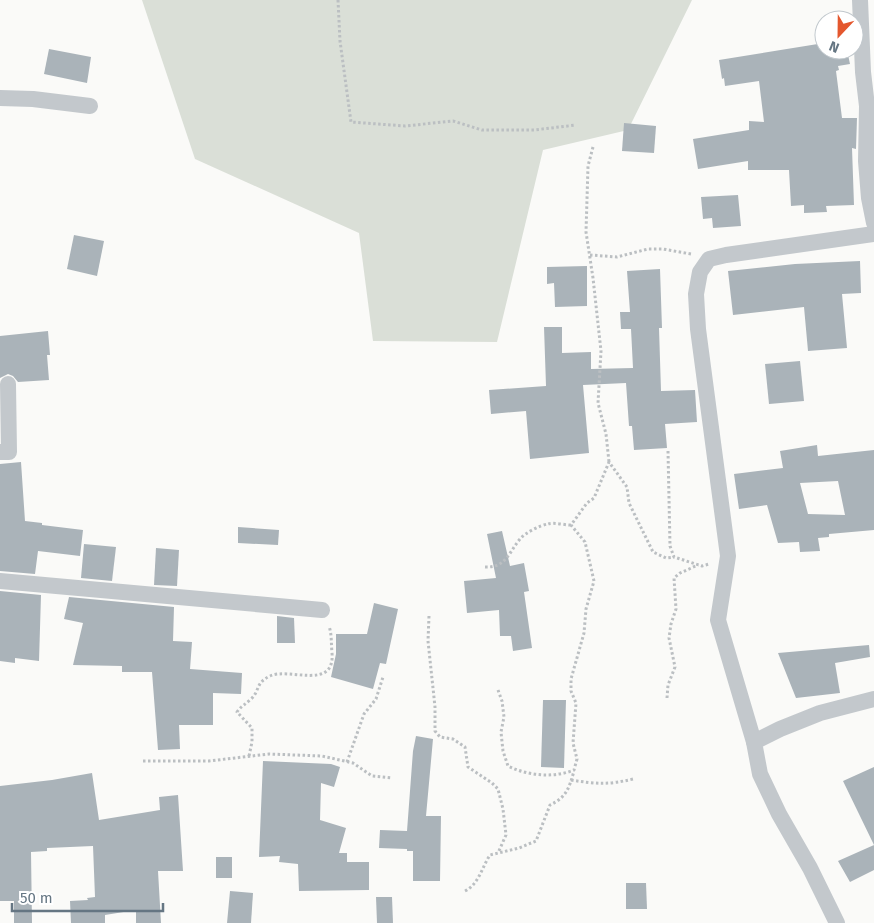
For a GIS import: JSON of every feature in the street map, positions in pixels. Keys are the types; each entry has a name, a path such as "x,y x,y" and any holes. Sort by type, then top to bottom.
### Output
{"street":[{"path":"860,0 863,72 867,106 866,161 869,198 874,223"},
{"path":"0,98 33,99 90,106"},
{"path":"837,923 760,774 754,742 718,620 728,556 698,329 696,294 700,272 709,259 874,234"},
{"path":"0,452 9,452 8,384"},
{"path":"0,581 322,610"},
{"path":"754,742 820,713 874,699"}],"path":[{"path":"338,0 340,42 351,122 405,126 453,121 482,130 534,130 576,125"},
{"path":"571,525 587,503 594,498 609,462 606,434 598,403 601,351 586,232 588,166 593,147"},
{"path":"590,255 617,258 648,249 663,249 709,259"},
{"path":"668,451 670,546 674,557"},
{"path":"609,462 627,487 629,503 652,552 666,558 674,557 702,566 717,561 727,547"},
{"path":"466,891 474,884 490,855 519,848 536,841 550,805 561,800 569,788 577,759 573,743 576,703 571,691 571,679 584,633 586,609 594,581 585,542 571,525 548,523 535,529 521,537 510,555 502,562 493,568 485,568"},
{"path":"667,698 668,685 675,668 670,638 671,624 676,609 674,578 680,573 698,565"},
{"path":"248,756 252,742 252,728 237,712 240,707 253,698 259,682 272,675 322,674 327,672 333,661 331,633 322,610"},
{"path":"429,616 428,641 436,707 435,731 440,737 453,739 465,746 468,767 498,789 506,835 498,852"},
{"path":"347,762 364,714 376,699 383,677"},
{"path":"498,690 502,701 504,717 501,732 503,751 508,766 544,775 562,774 574,770"},
{"path":"143,760 209,761 269,754 322,756 353,763 372,776 392,778"},
{"path":"571,780 595,784 612,784 633,779"}],"shaded area":[{"path":"142,0 692,0 628,130 543,150 497,342 373,341 359,233 195,159"}],"building":[{"path":"814,45 814,60 849,60 850,64 838,66 839,70 836,71 842,118 857,118 856,149 852,148 854,205 826,206 827,212 804,213 804,205 791,206 789,170 748,170 748,161 698,169 693,139 749,130 749,121 764,122 759,81 725,86 719,60"},
{"path":"49,49 91,57 87,83 44,74"},
{"path":"624,123 656,126 654,153 622,151"},
{"path":"738,195 741,226 713,228 712,218 703,219 701,197"},
{"path":"74,235 104,241 97,276 67,269"},
{"path":"860,261 861,293 842,294 847,348 808,351 804,307 733,315 728,271 795,264"},
{"path":"587,266 587,306 555,307 554,283 547,284 547,267"},
{"path":"660,269 662,328 659,328 661,391 695,390 697,422 665,424 667,448 634,450 632,426 629,426 626,383 583,385 589,453 530,459 526,411 491,414 489,390 546,386 544,327 562,327 562,353 591,352 591,369 633,368 631,329 621,329 620,312 630,312 627,271"},
{"path":"48,331 50,355 47,355 49,380 18,382 13,376 8,374 0,378 0,336"},
{"path":"800,361 804,401 769,404 765,364"},
{"path":"817,445 818,456 874,450 874,530 829,534 829,537 818,538 820,551 800,552 799,542 778,543 767,505 739,509 734,474 783,468 780,451","holes":["838,481 845,515 808,514 800,483"]},
{"path":"21,462 25,521 83,530 80,556 38,551 35,574 0,571 0,464"},
{"path":"238,527 279,530 278,545 238,543"},
{"path":"502,531 510,566 524,563 529,591 524,592 532,648 513,651 511,636 500,636 499,610 467,613 464,581 496,578 487,534"},
{"path":"84,544 116,547 112,581 81,578"},
{"path":"156,548 179,550 177,586 154,585"},
{"path":"0,591 41,595 39,661 15,658 15,663 0,661"},
{"path":"69,597 174,607 173,641 192,642 190,669 242,673 241,694 213,693 213,725 179,725 180,749 158,750 152,672 122,672 122,666 73,665 83,623 64,619"},
{"path":"374,603 398,609 386,664 380,663 373,689 331,677 336,654 336,634 367,634"},
{"path":"277,616 294,618 295,643 277,643"},
{"path":"869,645 870,657 835,663 840,693 796,698 778,653"},
{"path":"543,700 566,700 564,768 541,767"},
{"path":"416,736 433,739 426,816 441,816 440,881 413,881 413,851 379,848 380,830 407,831 413,751"},
{"path":"263,761 331,764 340,767 334,787 321,783 320,820 346,828 339,853 347,853 347,862 369,862 369,890 299,891 298,864 279,862 280,856 259,857"},
{"path":"874,767 874,845 843,781"},
{"path":"92,773 99,820 160,810 159,797 178,795 183,871 158,871 161,923 136,923 136,910 105,915 105,923 71,923 70,901 88,900 87,898 95,897 93,846 47,848 47,851 31,852 32,923 14,923 14,901 0,901 0,786"},
{"path":"874,845 874,870 850,882 838,861"},
{"path":"216,857 232,857 232,878 216,878"},
{"path":"626,883 646,883 647,909 626,909"},
{"path":"230,891 253,893 251,923 227,923"},
{"path":"376,897 392,897 393,923 377,923"}]}
